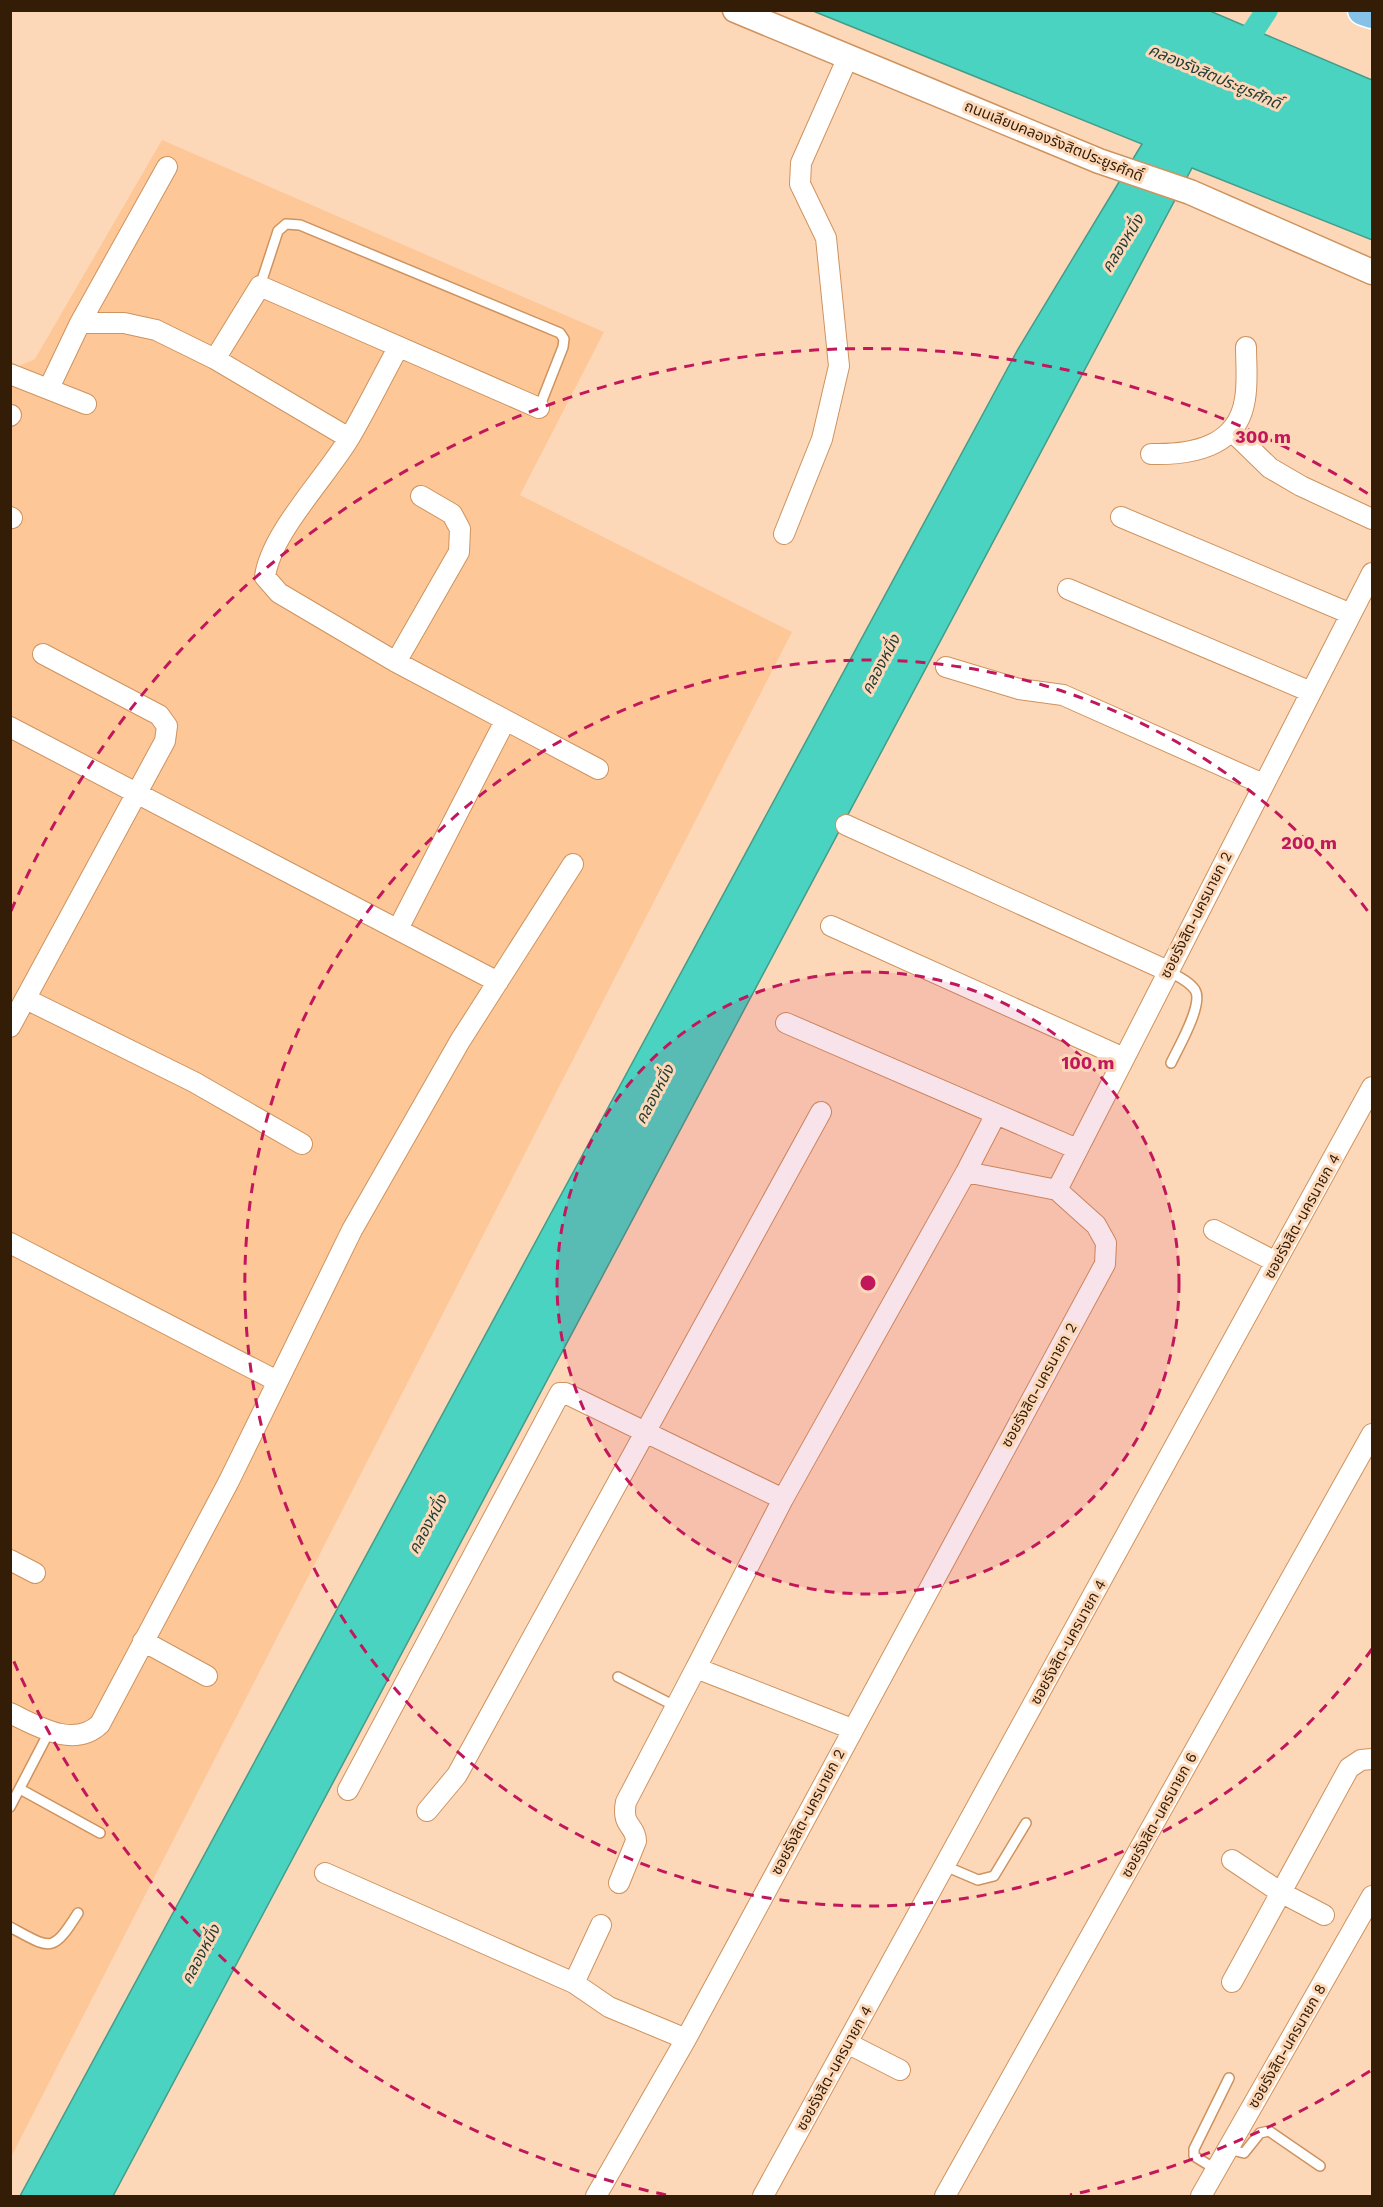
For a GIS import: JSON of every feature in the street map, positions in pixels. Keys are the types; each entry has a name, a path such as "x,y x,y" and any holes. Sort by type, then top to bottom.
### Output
{"main road":[{"path":"1363,10 1372,13"}],"street":[{"name":"ถนนเลียบคลองรังสิตประยูรศักดิ์","path":"735,10 1098,161 1190,192 1372,272"},
{"path":"784,534 822,439 839,366 826,238 800,184 801,163 848,57"},
{"path":"49,388 80,323 167,167"},
{"path":"215,360 260,286 539,408"},
{"path":"80,323 124,323 156,330 215,360 349,438"},
{"path":"1151,454 1181,455 1204,448 1233,432 1245,400 1246,347"},
{"path":"398,348 349,438 279,540 267,562 265,577 279,593 396,662 597,769"},
{"path":"10,374 86,404"},
{"path":"1233,432 1270,468 1301,486 1372,519"},
{"path":"396,662 459,552 460,529 452,514 421,496"},
{"path":"1121,518 1351,614"},
{"name":"ซอยรังสิต-นครนายก 2","path":"596,2196 686,2039 1105,1264 1106,1243 1096,1225 1057,1190 1372,573"},
{"path":"1068,589 1311,692"},
{"path":"10,1027 165,741 167,726 159,715 43,654"},
{"path":"946,667 1010,687 1063,695 1263,784"},
{"path":"399,927 505,721"},
{"path":"10,727 399,927 498,982"},
{"path":"846,825 1168,971"},
{"path":"10,1713 49,1732 66,1735 93,1731 100,1724 230,1481 352,1230 460,1041 573,864"},
{"path":"831,926 1124,1058"},
{"path":"27,999 194,1082 302,1144"},
{"path":"786,1023 1077,1149"},
{"name":"ซอยรังสิต-นครนายก 4","path":"763,2196 1372,1087"},
{"path":"428,1811 457,1775 821,1112"},
{"path":"618,1883 636,1841 636,1835 626,1823 624,1813 626,1802 783,1499 966,1172 996,1114"},
{"path":"966,1172 1057,1190"},
{"path":"1214,1230 1276,1262"},
{"path":"10,1243 277,1381"},
{"path":"348,1790 558,1395 565,1393 783,1499"},
{"name":"ซอยรังสิต-นครนายก 6","path":"945,2196 1372,1434"},
{"path":"10,1560 36,1573"},
{"path":"143,1641 207,1676"},
{"path":"696,1668 852,1730"},
{"path":"1232,1982 1349,1768 1360,1761 1372,1759"},
{"path":"1232,1860 1280,1892 1324,1915"},
{"path":"325,1873 574,1983 609,2007 686,2039"},
{"name":"ซอยรังสิต-นครนายก 8","path":"1201,2196 1372,1896"},
{"path":"574,1983 601,1925"},
{"path":"847,2043 900,2070"}],"lane":[{"path":"260,286 278,231 286,224 300,225 561,333 564,339 563,347 539,408"},
{"path":"1168,971 1189,984 1196,992 1197,1005 1170,1063"},
{"path":"618,1677 675,1706"},
{"path":"10,1807 49,1732"},
{"path":"20,1789 100,1833"},
{"path":"945,1866 978,1880 994,1876 1026,1823"},
{"path":"10,1927 44,1945 53,1945 62,1939 78,1913"},
{"path":"1216,2170 1194,2156 1194,2149 1229,2078"},
{"path":"1228,2149 1244,2153 1260,2133 1269,2131 1320,2166"}],"shaded area":[{"path":"162,140 604,332 520,495 792,632 11,2157 11,362 19,366 35,359"}],"water":[{"name":"คลองรังสิตประยูรศักดิ์","path":"813,11 1210,11 1372,80 1372,240 1192,168 113,2196 20,2196 1018,349 1142,144"}],"waterway":[{"name":"คลองหนึ่ง","path":"1238,54 1267,10"}]}
